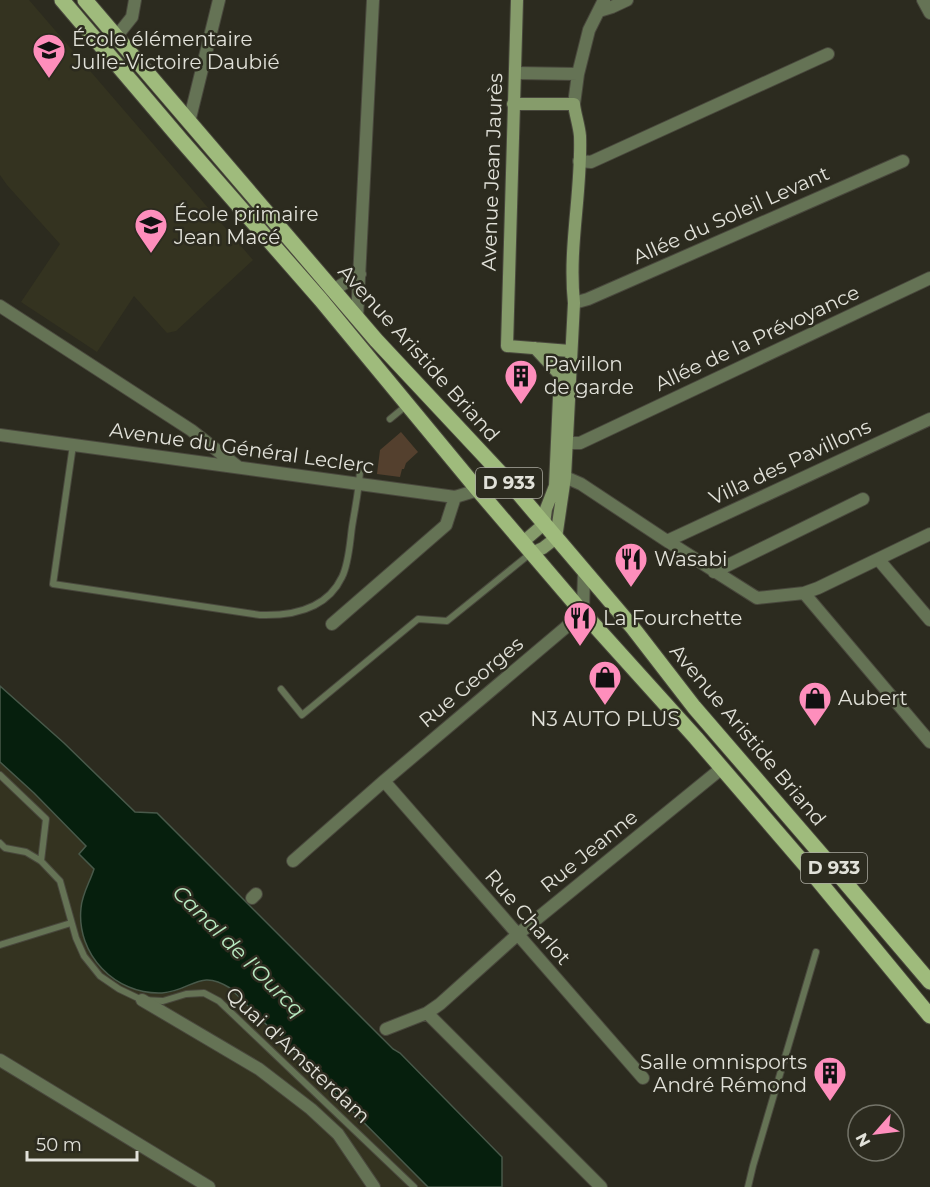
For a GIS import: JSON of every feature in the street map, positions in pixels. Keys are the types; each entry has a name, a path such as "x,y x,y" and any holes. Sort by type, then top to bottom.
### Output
{"main road":[{"name":"Avenue Aristide Briand","path":"62,0 321,300 478,490 775,830 930,1016"},
{"name":"Avenue Aristide Briand","path":"85,0 357,318 508,481 633,628 694,707 930,982"},
{"name":"Avenue Jean Jaurès","path":"517,0 507,346 535,348"},
{"path":"513,104 574,104 580,134 578,202 574,232 572,284 574,303 567,443 560,473 546,509 544,524 527,547 543,549 556,538 560,473 560,375 535,348"},
{"path":"535,348 570,351"},
{"path":"478,490 508,481"}],"street":[{"path":"116,37 132,16 135,0"},
{"path":"189,122 219,0"},
{"path":"357,318 373,0"},
{"path":"574,104 578,74 589,30 602,5 612,7 627,0"},
{"path":"922,0 930,13"},
{"path":"579,161 591,162 828,54"},
{"path":"514,73 578,74"},
{"name":"Allée du Soleil Levant","path":"574,303 588,299 903,161"},
{"path":"333,290 360,274"},
{"name":"Allée de la Prévoyance","path":"567,443 580,444 930,278"},
{"path":"0,306 191,430 238,467"},
{"name":"Villa des Pavillons","path":"667,541 930,419"},
{"name":"Avenue du Général Leclerc","path":"0,435 238,467 360,478 455,497 478,490"},
{"path":"560,473 581,484 714,572 757,598 763,599 804,593 818,588 930,534"},
{"path":"332,624 446,525 455,497"},
{"path":"714,572 863,499"},
{"path":"878,559 930,620"},
{"path":"583,612 584,571"},
{"path":"804,593 930,742"},
{"name":"Rue Georges","path":"293,861 583,612"},
{"name":"Rue Jeanne","path":"386,1029 427,1013 440,1004 517,935 722,768"},
{"name":"Rue Charlot","path":"384,781 643,1078"},
{"path":"142,1000 259,1069 311,1108 338,1134 374,1187"},
{"path":"427,1013 601,1187"},
{"path":"0,1060 209,1187"}],"lane":[{"path":"390,419 407,405"},
{"path":"73,445 52,584 260,615 300,612 334,592 344,575 360,478"},
{"path":"281,689 302,715 418,619 447,621 527,547"},
{"path":"0,775 46,819 41,861"},
{"path":"0,843 5,848 26,852 41,861 60,881 71,923 84,956 100,976 119,989 142,1000"},
{"path":"0,945 71,923"},
{"path":"748,1187 816,952"},
{"name":"Quai d'Amsterdam","path":"142,1000 163,1001 186,994 204,993 219,1001 414,1187"}],"shaded area":[{"path":"0,0 29,0 253,260 176,331 167,333 134,296 97,352 21,302 60,244 0,175"},
{"path":"401,432 418,452 406,463 400,477 377,474 380,450"},
{"path":"0,762 87,846 94,869 81,906 82,932 108,975 132,989 158,993 202,979 220,982 230,988 428,1187 0,1187"}],"water":[{"name":"Canal de l'Ourcq","path":"0,686 64,743 135,812 157,813 393,1049 400,1053 502,1157 502,1187 428,1187 230,988 219,982 203,980 172,991 145,992 114,979 102,968 92,956 81,925 84,893 94,869 79,854 86,846 0,762"}],"place":[{"name":"École élémentaire Julie-Victoire Daubié","path":"49,79"},
{"name":"École primaire Jean Macé","path":"151,254"},
{"name":"Pavillon de garde","path":"521,405"},
{"name":"Wasabi","path":"631,588"},
{"name":"La Fourchette","path":"580,647"},
{"name":"N3 AUTO PLUS","path":"605,706"},
{"name":"Aubert","path":"815,727"},
{"name":"Salle omnisports André Rémond","path":"830,1102"}]}
